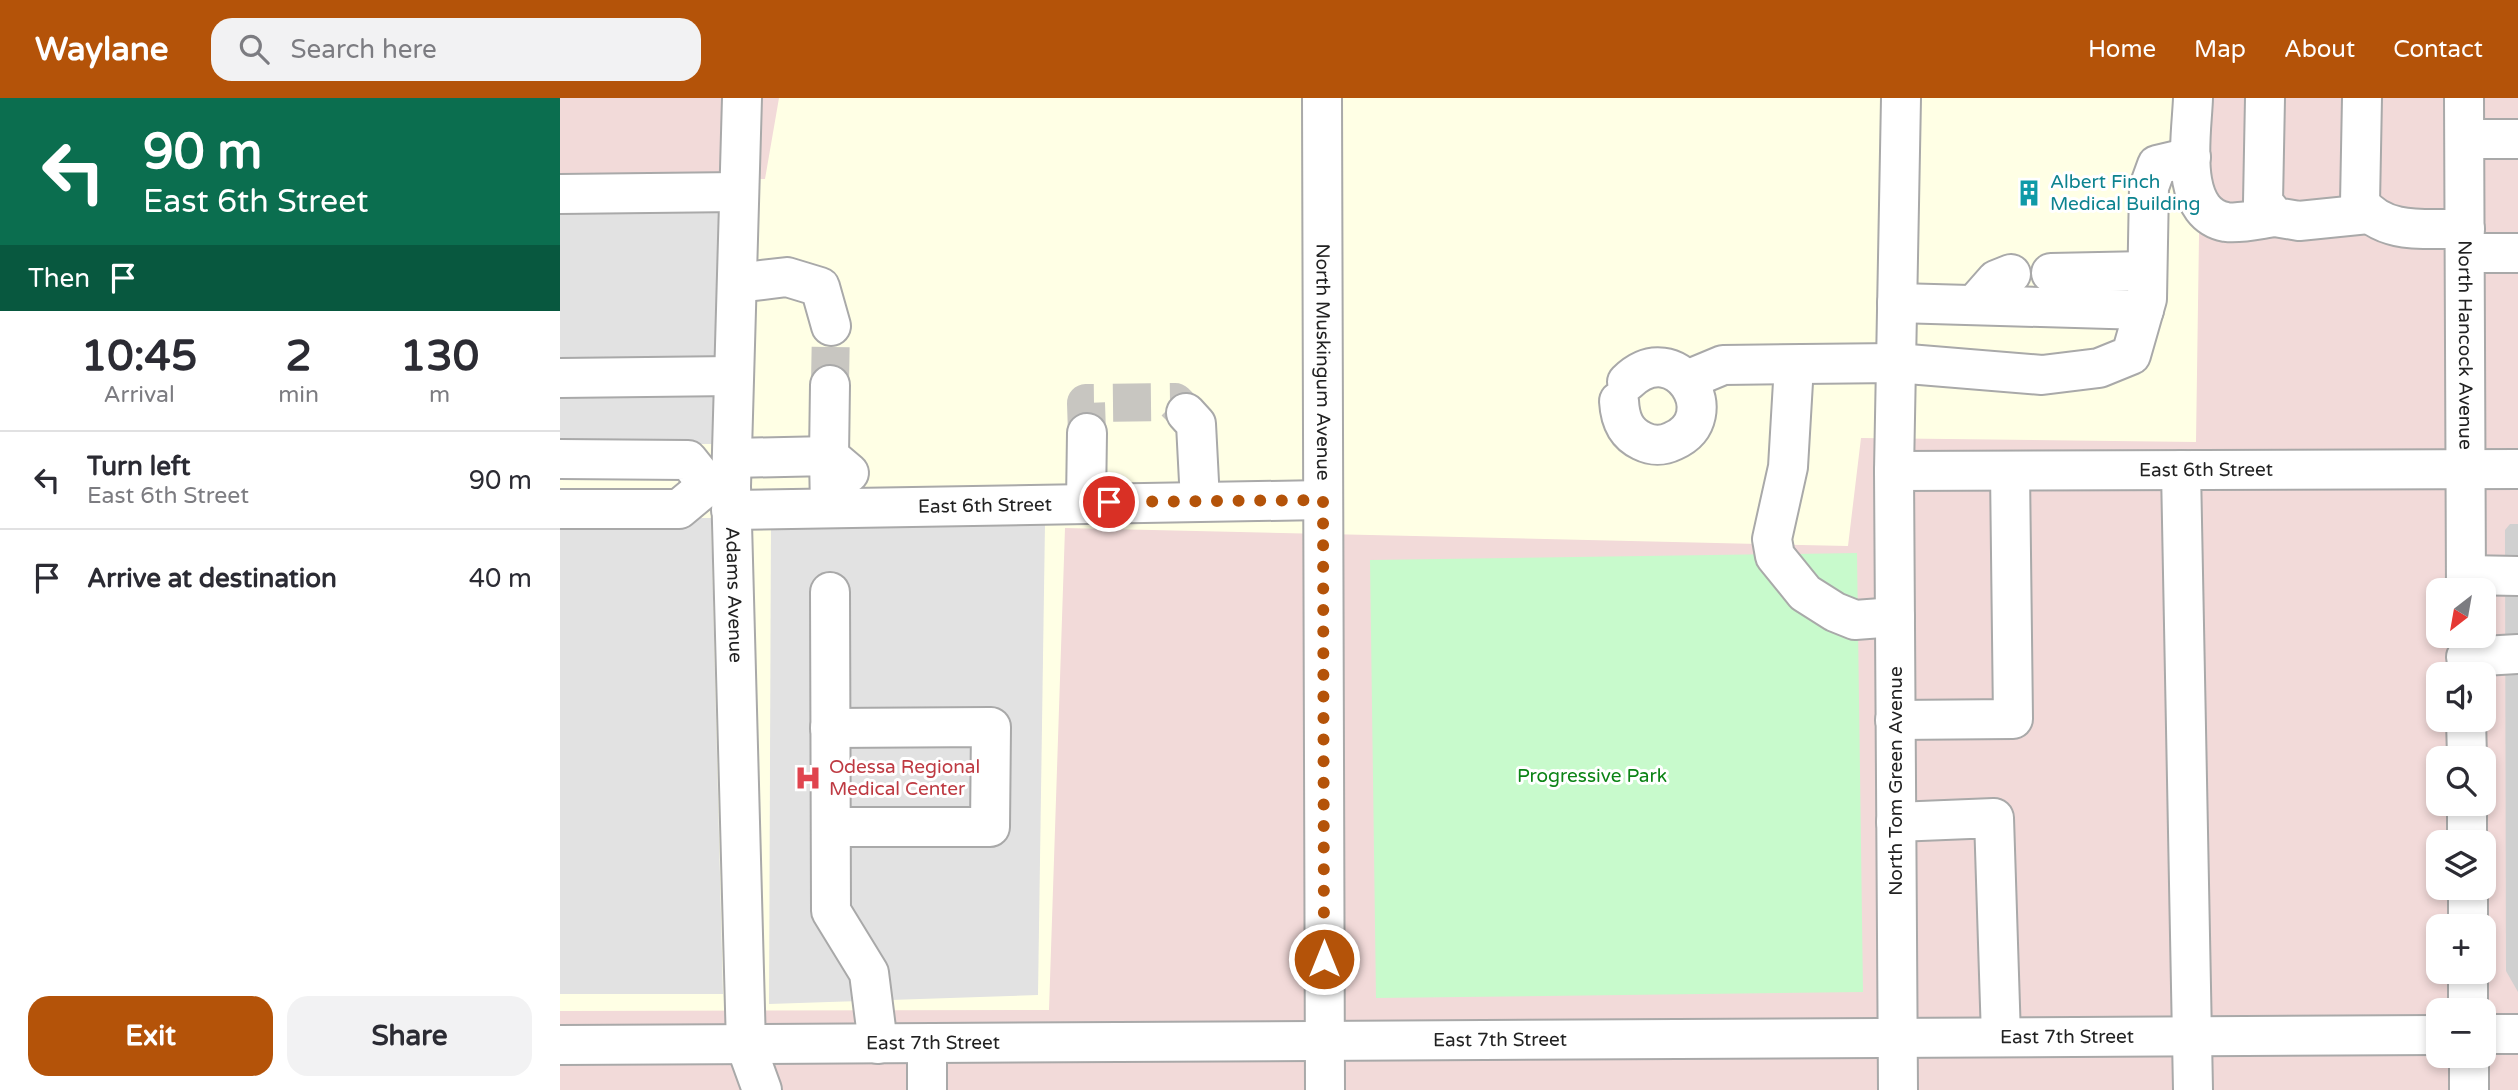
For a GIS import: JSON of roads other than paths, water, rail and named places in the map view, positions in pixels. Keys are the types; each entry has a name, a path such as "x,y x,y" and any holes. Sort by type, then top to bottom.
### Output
{"street":[{"name":"Adams Avenue","path":"742,98 734,376 725,485 747,1046 762,1090"},
{"name":"North Muskingum Avenue","path":"1322,98 1325,1090"},
{"name":"North Tom Green Avenue","path":"1898,1090 1894,471 1901,98"},
{"path":"2193,98 2190,180 2204,210 2226,222 2275,218 2299,221 2368,214"},
{"path":"2265,98 2263,202 2275,218"},
{"path":"2362,98 2360,203 2368,214 2389,227 2518,253"},
{"name":"North Hancock Avenue","path":"2465,98 2466,578"},
{"path":"2465,139 2518,138"},
{"path":"1687,380 1723,365 1896,363 2042,375 2099,368 2131,355 2144,310 2149,187 2157,165 2191,157"},
{"path":"560,194 739,192"},
{"path":"2051,274 2147,271"},
{"path":"1975,305 1996,280 2011,274"},
{"path":"737,284 787,277 820,286 831,326"},
{"path":"1897,303 2144,310"},
{"path":"1794,365 1788,467 1772,539 1775,556 1805,593 1835,612 1855,620 1895,617"},
{"path":"1656,367 1668,368 1687,380 1697,404 1696,416 1690,428 1670,443 1644,443 1633,436 1625,426 1623,392 1634,374 1656,367"},
{"path":"560,378 734,376"},
{"path":"830,385 830,508"},
{"path":"1186,413 1196,424 1200,500"},
{"path":"1086,502 1087,433"},
{"path":"560,509 679,509 725,485 829,456"},
{"path":"829,456 888,506"},
{"path":"560,459 688,460 725,485"},
{"name":"East 6th Street","path":"1894,471 2518,468"},
{"path":"2180,470 2194,1036 2193,1090"},
{"path":"1895,720 2013,719 2010,471"},
{"name":"East 6th Street","path":"725,485 830,508 1323,500"},
{"path":"2496,579 2518,576"},
{"path":"830,593 831,911 869,973 878,1044"},
{"path":"2466,655 2518,654"},
{"path":"830,729 991,727 990,827 831,827"},
{"path":"1896,822 1994,818 2001,1037"},
{"path":"2496,1034 2518,1034"},
{"name":"East 7th Street","path":"560,1045 2426,1035"},
{"path":"927,1044 927,1090"},
{"path":"2469,1068 2469,1090"}],"tunnel":[{"path":"830,385 831,326"},
{"path":"1087,433 1086,403 1175,402 1186,413"}],"place":[{"name":"Albert Finch Medical Building","path":"2029,193"},
{"name":"Odessa Regional Medical Center","path":"808,778"}],"park label":[{"name":"Progressive Park","path":"1592,776"}]}
